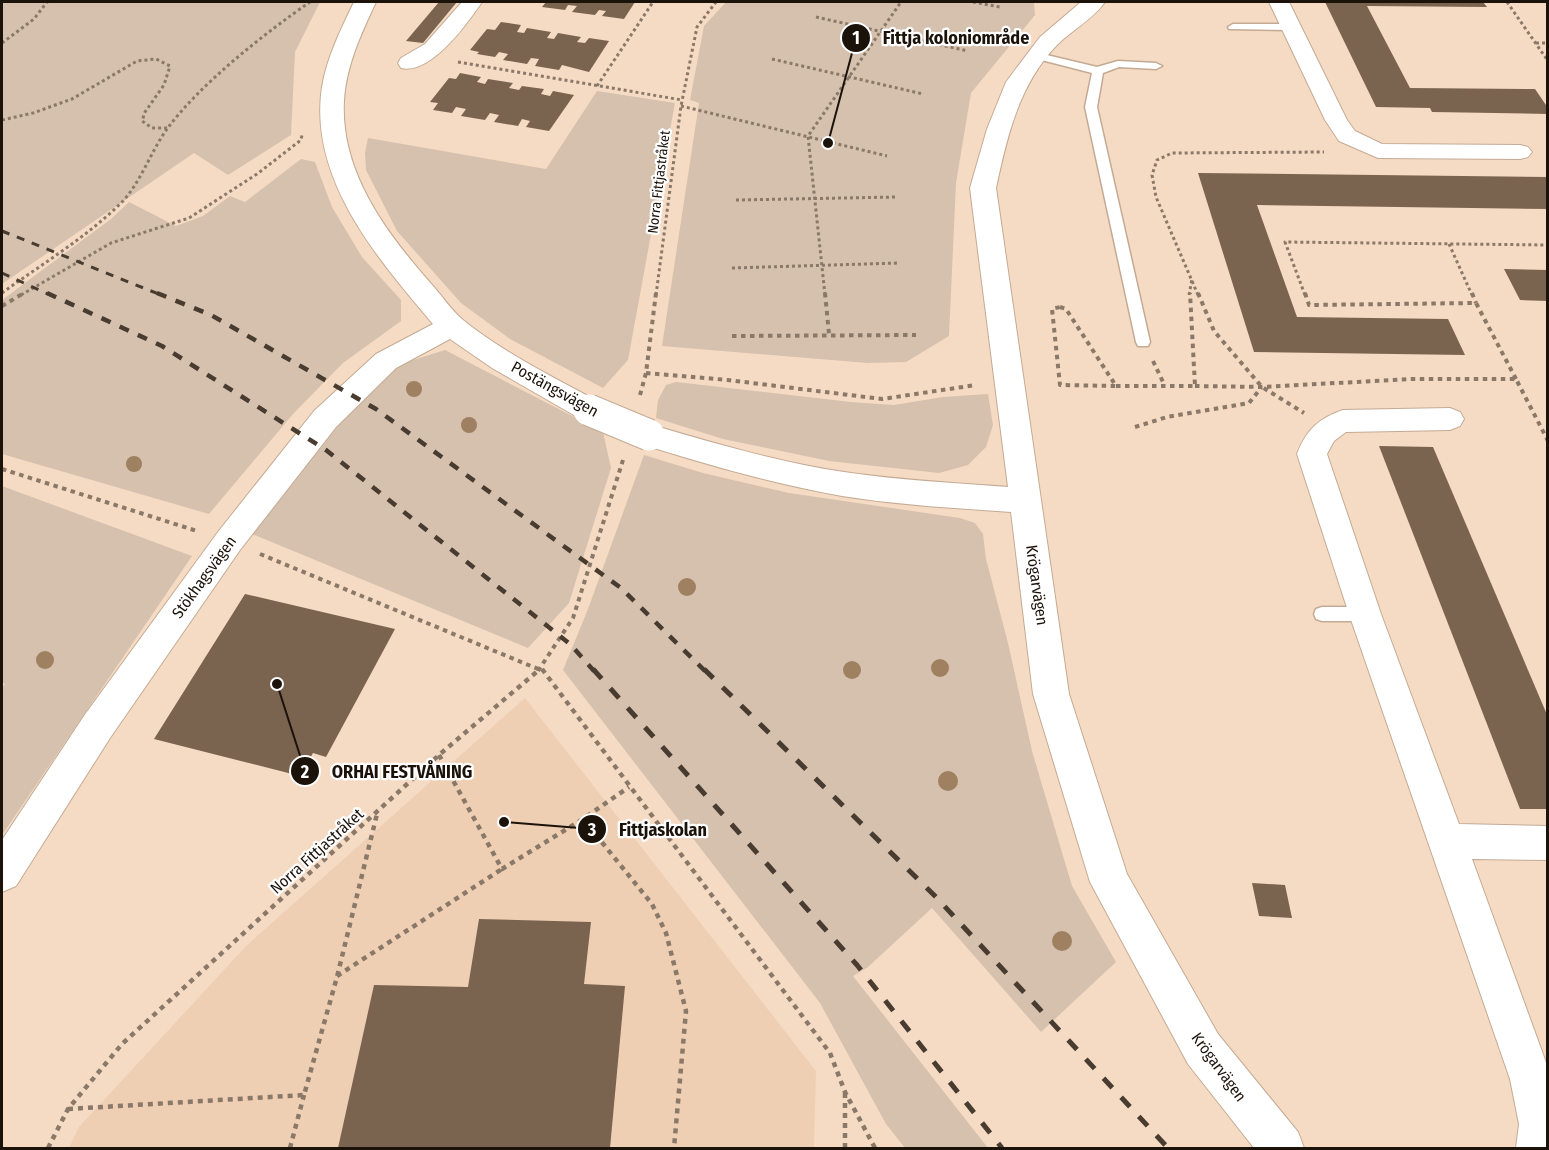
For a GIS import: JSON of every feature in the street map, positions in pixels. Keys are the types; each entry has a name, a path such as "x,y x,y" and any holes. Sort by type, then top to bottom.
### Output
{"street":[{"name":"Postängsvägen","path":"365,2 342,49 333,93 333,134 351,191 393,259 452,326 521,373 589,410 649,435 789,474 835,482 1026,501"},
{"path":"409,63 433,49 472,2"},
{"name":"Krögarvägen","path":"1094,2 1034,55 1013,88 996,130 982,188 1051,694 1110,882 1203,1049 1282,1149"},
{"path":"1279,2 1336,120 1347,136 1378,152 1520,152"},
{"name":"Stökhagsvägen","path":"2,873 97,727 229,541 325,419 386,361 452,326"},
{"path":"1450,419 1335,423 1315,444 1312,454 1365,614 1531,1079 1540,1124 1537,1149"},
{"path":"1447,841 1548,843"}],"lane":[{"path":"1233,27 1290,27"},
{"path":"1034,55 1098,71 1118,64 1156,66"},
{"path":"1098,71 1091,107 1143,342"},
{"path":"1322,614 1365,614"}],"path":[{"path":"2,43 34,19 47,2"},
{"path":"2,293 105,218 124,200 168,128 232,62 278,24 310,2"},
{"path":"597,86 653,2"},
{"path":"708,2 715,3"},
{"path":"829,334 808,136 901,2"},
{"path":"973,2 1000,7"},
{"path":"1508,2 1548,61"},
{"name":"Norra Fittjastråket","path":"715,3 697,27 682,100 646,373 728,380 882,399 981,384"},
{"path":"816,17 968,51"},
{"path":"1536,43 1548,43"},
{"path":"2,120 33,113 72,99 137,61 156,59 170,66 164,85 145,112 142,121 152,128 168,128"},
{"path":"772,59 924,94"},
{"path":"455,62 682,100"},
{"path":"681,106 887,156"},
{"path":"2,306 111,243 189,218 257,174 301,140 302,130"},
{"path":"1262,387 1214,331 1156,197 1152,175 1157,160 1172,153 1328,152"},
{"path":"736,200 897,197"},
{"path":"1476,303 1309,305 1285,242 1548,245"},
{"path":"1449,244 1476,303 1516,379"},
{"path":"732,268 899,263"},
{"path":"732,336 916,335"},
{"path":"1060,385 1116,386"},
{"path":"1195,386 1262,387"},
{"path":"1136,427 1167,417 1249,403 1262,387"},
{"name":"Norra Fittjastråket","path":"48,1149 68,1109 122,1044 377,814 439,755 541,668 573,618 622,463"},
{"path":"2,469 229,541 541,668 830,1053 845,1092 875,1149"},
{"path":"439,755 502,869"},
{"path":"337,977 629,787"},
{"path":"290,1149 337,977 377,814"},
{"path":"583,819 652,904 666,933 686,1011 674,1149"},
{"path":"845,1092 845,1149"},
{"path":"68,1109 304,1095"}],"shaded area":[{"path":"2,2 320,2 295,52 291,135 228,175 194,153 2,284"},
{"path":"726,2 1034,2 1035,15 971,93 956,183 949,336 906,362 868,363 662,346 699,103 690,100 704,26"},
{"path":"597,91 675,103 628,360 603,388 510,339 461,303 397,231 366,170 365,153 368,138 546,169"},
{"path":"301,159 315,162 332,207 362,257 401,300 401,321 343,363 293,414 209,514 2,454 2,300 111,219 129,202 176,226 203,216 230,196 245,202"},
{"path":"445,350 603,432 611,468 569,603 528,648 252,534 292,478 378,381 407,362"},
{"path":"676,382 894,405 943,397 988,394 993,425 986,447 968,465 939,473 829,461 723,439 656,418 658,400 666,385"},
{"path":"644,455 703,473 789,493 960,518 975,523 983,534 986,559 1008,643 1032,751 1072,886 1116,962 1041,1032 932,908 868,967 853,976 988,1148 905,1148 886,1124 820,1003 563,670 588,609"},
{"path":"2,486 192,556 2,835 2,688 5,684 2,682"},
{"path":"525,698 816,1071 814,1148 69,1148 79,1127 247,945"}],"building":[{"path":"439,2 457,2 423,43 406,41"},
{"path":"546,2 635,2 624,19 602,16 606,11 599,10 595,15 572,12 577,6 568,5 565,10 542,7"},
{"path":"1325,2 1483,2 1487,7 1367,6 1410,88 1535,89 1548,108 1548,114 1432,112 1430,108 1376,107"},
{"path":"501,22 521,25 517,32 524,33 527,28 551,32 547,38 554,39 558,33 581,37 577,42 585,43 589,38 609,41 589,72 562,65 559,70 535,66 539,59 531,58 527,64 503,60 508,54 499,52 495,57 477,54 479,52 470,50 487,29 495,30"},
{"path":"460,73 481,77 477,82 485,84 488,79 513,83 509,88 519,90 522,86 544,89 541,94 550,96 553,91 574,95 549,131 526,127 530,121 522,119 518,126 494,122 499,115 490,113 485,120 461,116 466,109 456,107 452,113 433,110 438,103 430,102 449,78 456,79"},
{"path":"1198,173 1548,177 1548,209 1257,205 1297,317 1448,319 1465,355 1254,352"},
{"path":"1504,269 1548,270 1548,301 1520,300"},
{"path":"1379,446 1433,447 1548,717 1548,809 1520,809"},
{"path":"245,594 395,629 326,757 313,753 300,776 154,739"},
{"path":"1252,883 1285,885 1292,918 1259,916"},
{"path":"479,919 591,922 584,984 625,986 610,1148 338,1148 374,985 468,987"}],"railway":[{"path":"2,231 161,295"},
{"path":"2,273 50,295"},
{"path":"47,293 162,346 326,450 570,644 594,671"},
{"path":"157,293 211,315 376,409 621,588 705,671"},
{"path":"593,669 857,965 1002,1148"},
{"path":"704,669 936,897 1168,1148"}],"place":[{"name":"Fittja koloniområde","path":"828,143"},
{"name":"ORHAI FESTVÅNING","path":"277,684"},
{"name":"Fittjaskolan","path":"504,822"}]}
